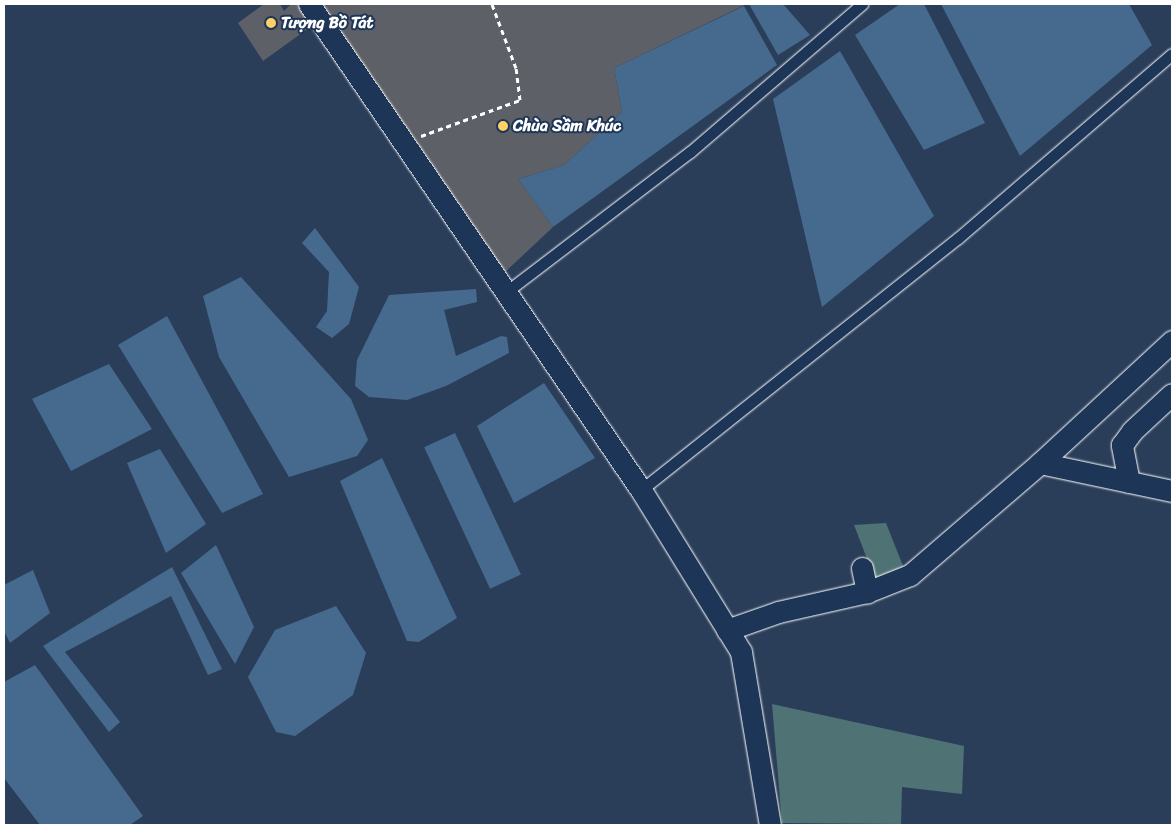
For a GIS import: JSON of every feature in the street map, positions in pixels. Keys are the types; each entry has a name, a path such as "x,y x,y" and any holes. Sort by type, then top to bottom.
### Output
{"street":[{"path":"309,4 404,146 642,490 741,652 770,825"},
{"path":"727,630 778,612 867,592 910,575 1040,463 1172,341"},
{"path":"1129,482 1122,445 1132,431 1172,394"},
{"path":"1040,463 1172,492"},
{"path":"862,568 867,592"}],"lane":[{"path":"506,292 690,152 862,4"},
{"path":"642,490 958,238 1172,54"}],"path":[{"path":"404,146 410,140 520,100 516,68 492,4"}],"green space":[{"path":"886,523 905,571 876,582 854,525"},
{"path":"772,704 964,746 962,794 902,787 901,824 782,823"}],"water":[{"path":"749,4 783,4 810,35 778,55"},
{"path":"900,4 924,4 985,123 924,150 855,35"},
{"path":"941,4 1129,4 1152,45 1020,156"},
{"path":"744,6 777,65 553,227 518,179 564,165 622,112 614,68"},
{"path":"840,51 934,216 822,307 773,99"},
{"path":"315,228 359,287 349,324 332,338 316,327 327,311 329,272 302,243"},
{"path":"241,277 351,399 368,440 357,456 289,477 219,357 203,296"},
{"path":"476,289 477,302 444,310 456,356 501,336 507,337 509,353 446,386 407,400 369,397 355,386 357,360 389,295"},
{"path":"167,316 263,494 222,513 118,345"},
{"path":"109,364 152,429 71,471 32,399"},
{"path":"544,383 595,458 514,503 477,426"},
{"path":"455,433 521,574 490,589 424,447"},
{"path":"160,449 206,524 166,553 127,463"},
{"path":"382,458 457,618 419,642 407,641 340,481"},
{"path":"216,545 254,627 235,664 181,573"},
{"path":"172,567 222,669 208,675 171,596 65,652 120,722 109,732 43,646"},
{"path":"33,570 50,613 10,643 4,631 4,585"},
{"path":"336,606 366,653 353,695 295,736 276,732 248,677 275,630"},
{"path":"35,665 143,816 130,825 40,825 4,778 4,682"}],"building":[{"path":"264,4 280,4 284,11 291,4 298,4 313,25 263,61 238,23"},
{"name":"Chùa Sầm Khúc","path":"315,4 747,4 614,68 622,112 564,165 518,179 553,227 502,275"}],"place":[{"name":"Tượng Bồ Tát","path":"271,23"},
{"name":"Chùa Sầm Khúc","path":"503,126"}]}
